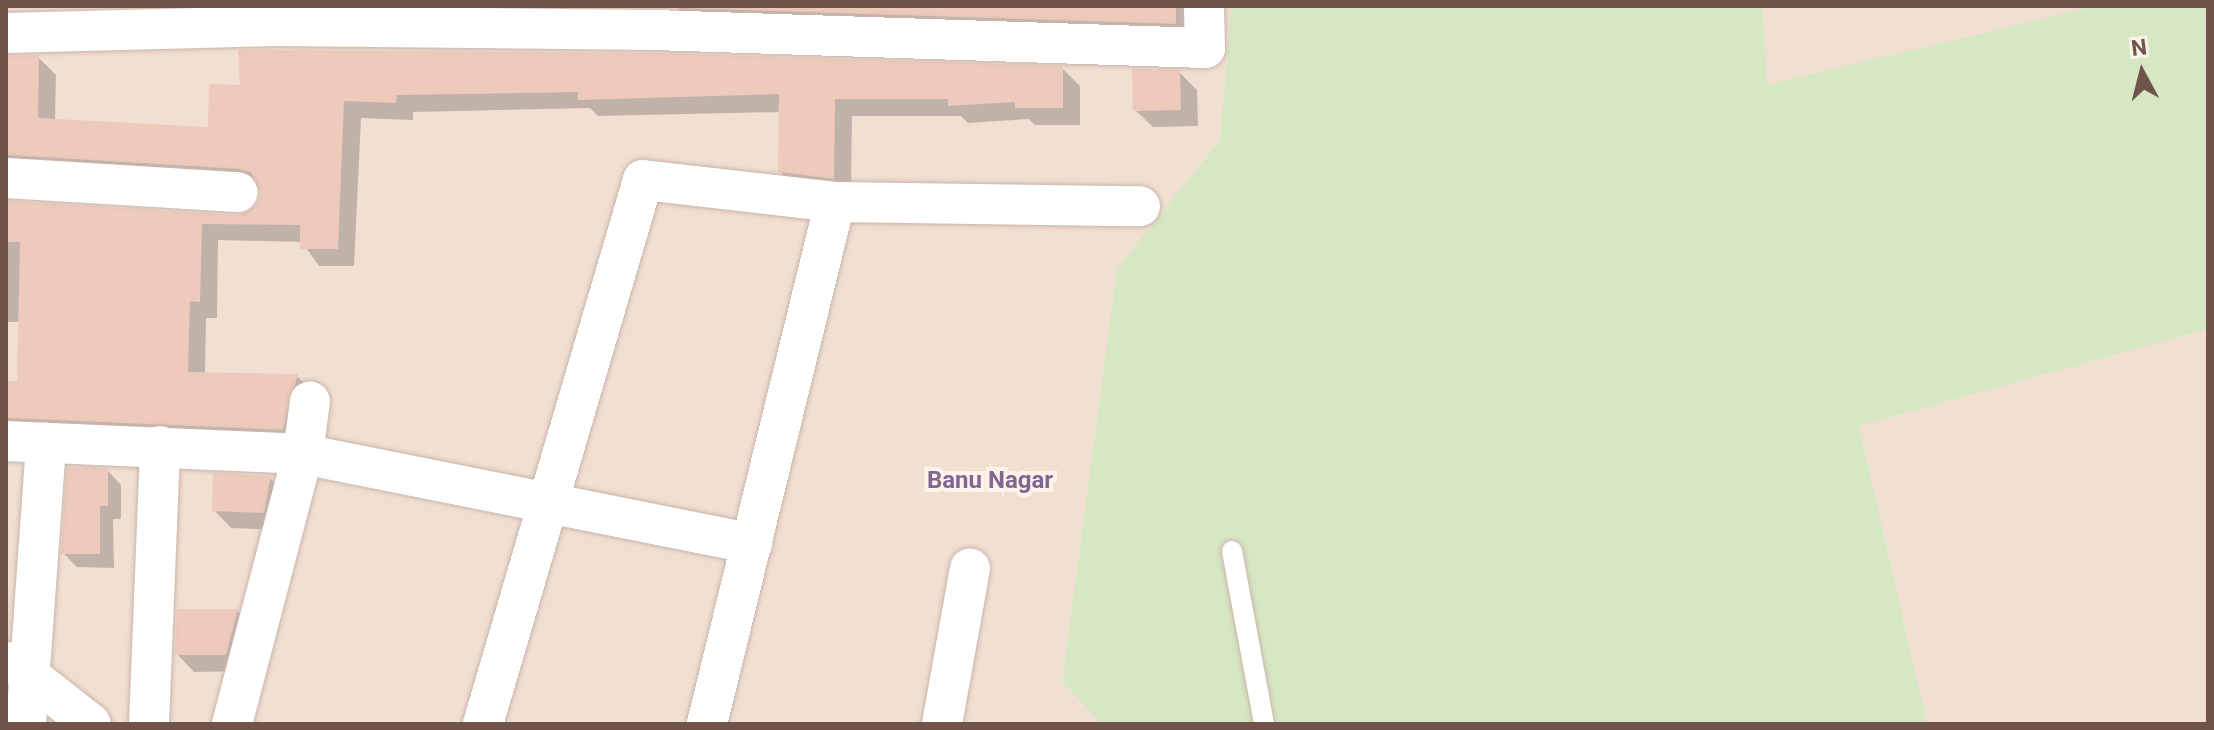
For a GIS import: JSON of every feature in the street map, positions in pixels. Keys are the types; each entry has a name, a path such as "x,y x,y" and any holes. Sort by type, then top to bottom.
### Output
{"street":[{"path":"6,33 653,18 1205,48 1204,6"},
{"path":"6,178 238,192"},
{"path":"483,724 643,180 835,202 1140,206"},
{"path":"707,724 835,202"},
{"path":"232,724 303,454 310,401"},
{"path":"6,441 303,454 752,544"},
{"path":"26,724 18,666 46,443"},
{"path":"149,724 160,446"},
{"path":"942,724 970,569"},
{"path":"18,666 91,724"}],"lane":[{"path":"1232,551 1264,724"}],"shaded area":[{"path":"6,6 1231,6 1220,140 1117,270 1062,682 1102,724 6,724"},
{"path":"1762,6 2096,6 1766,86"},
{"path":"2208,329 2208,724 1927,724 1859,426"}],"green space":[{"path":"1231,6 1762,6 1767,85 2096,6 2208,6 2208,329 1859,426 1927,724 1102,724 1062,682 1117,269 1220,140"}],"building":[{"path":"1176,6 1176,24 674,8"},
{"path":"238,50 654,53 1063,66 1063,108 1015,108 1015,102 948,106 948,99 835,99 834,179 778,172 779,94 578,100 578,92 397,95 396,103 344,101 338,249 300,249 300,225 202,224 200,302 190,301 188,372 298,374 283,430 6,418 6,381 17,381 20,242 6,242 6,201 237,215 257,205 261,193 251,173 239,169 6,155 6,56 39,55 38,118 208,127 209,84 240,85"},
{"path":"1132,69 1180,70 1181,110 1133,111"},
{"path":"67,467 108,468 108,506 100,506 100,554 61,554"},
{"path":"213,473 271,476 264,513 212,511"},
{"path":"177,609 238,609 226,655 175,655"}],"district":[{"name":"Banu Nagar","path":"990,481"}]}
